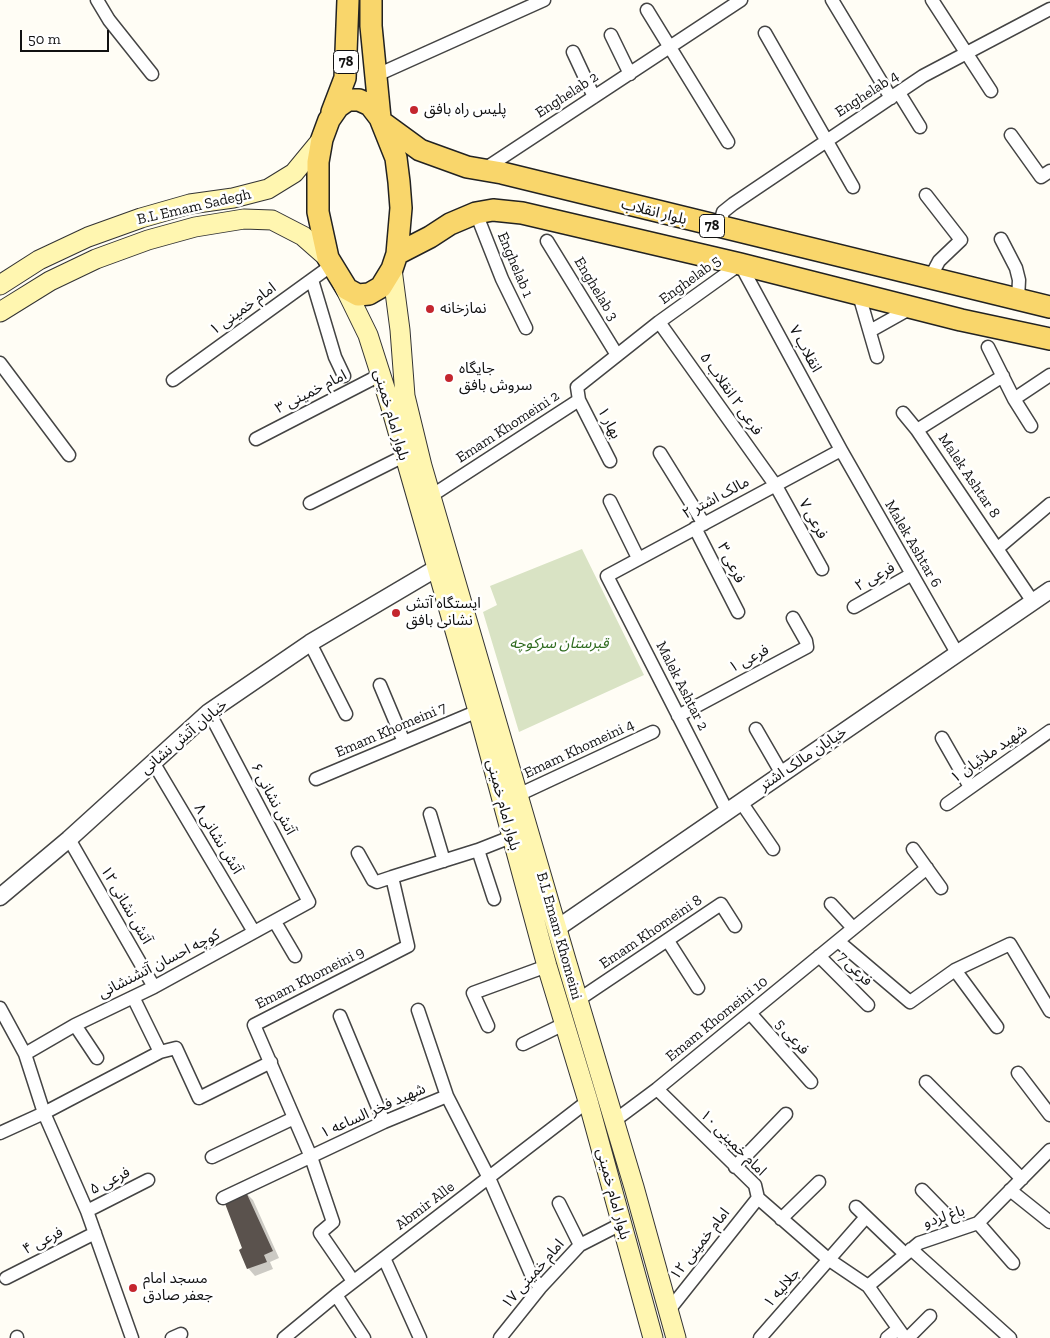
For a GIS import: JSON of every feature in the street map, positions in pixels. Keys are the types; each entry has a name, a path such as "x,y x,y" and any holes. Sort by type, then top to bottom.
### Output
{"main road":[{"name":"78","path":"348,0 345,78 326,130 318,162 317,204 322,237 333,267 347,289 358,295 370,294 381,287 394,262 401,208 400,182 396,158 382,120 371,26 371,0"},
{"name":"78","path":"326,130 338,107 348,100 359,100 370,105 382,120"},
{"name":"بلوار انقلاب","path":"382,120 420,150 446,161 1050,307"},
{"name":"B.L Emam Sadegh","path":"0,285 39,260 96,234 141,218 190,204 233,198 268,189 294,173 326,130"},
{"path":"233,198 239,201 243,208 242,215 237,220"},
{"path":"629,238 643,230 645,220 634,207"},
{"name":"بلوار انقلاب","path":"394,262 450,224 476,213 493,210 522,213 740,264 911,308 1050,339"},
{"path":"668,248 660,233 663,221 675,217"},
{"path":"0,312 50,281 96,259 148,240 195,227 237,220 272,220 304,236 333,267"},
{"path":"394,262 405,396 465,638"},
{"name":"بلوار امام خمینی","path":"333,267 368,335 436,568 465,638 477,679 478,711 511,837 547,966 588,1101 653,1338"},
{"name":"B.L Emam Khomeini","path":"477,679 518,795 676,1338"}],"street":[{"path":"97,0 109,20 152,74"},
{"path":"377,75 544,0"},
{"name":"Enghelab 2","path":"483,170 740,0"},
{"path":"832,0 895,95 920,127"},
{"path":"932,0 991,91"},
{"name":"Enghelab 4","path":"719,228 723,212 733,204 895,95 924,76 1050,9"},
{"path":"647,10 728,142"},
{"path":"765,34 853,187"},
{"path":"611,36 630,74"},
{"path":"573,52 594,97"},
{"path":"1012,135 1041,177 1050,171"},
{"path":"926,195 961,240 939,261 930,278"},
{"name":"Enghelab 1","path":"476,213 502,280 526,328"},
{"path":"1001,239 1016,268 1019,280 1018,300"},
{"name":"Enghelab 3","path":"547,240 617,355"},
{"name":"Enghelab 5","path":"659,322 740,264"},
{"name":"انقلاب ۷","path":"740,264 841,450"},
{"name":"امام خمینی ۱","path":"173,380 333,267"},
{"path":"312,280 335,357 344,376"},
{"path":"860,295 877,357"},
{"path":"870,331 911,308"},
{"name":"Emam Khomeini 2","path":"431,496 578,400 577,387 659,322"},
{"name":"فرعی ۲ انقلاب ۵","path":"659,322 776,486"},
{"path":"988,347 1014,399 1031,426"},
{"path":"0,364 68,455"},
{"name":"امام خمینی ۳","path":"256,439 380,375"},
{"path":"1014,399 1050,375"},
{"name":"Malek Ashtar 8","path":"1003,376 917,430 1033,602"},
{"name":"بهار ۱","path":"578,400 610,461"},
{"path":"903,413 917,430"},
{"name":"مالک اشتر ۲","path":"638,558 841,450"},
{"name":"Malek Ashtar 6","path":"841,450 957,654"},
{"path":"660,453 699,526"},
{"path":"310,503 404,456"},
{"name":"فرعی ۷","path":"776,486 822,569"},
{"path":"610,501 638,558"},
{"path":"998,548 1050,504"},
{"name":"فرعی ۳","path":"699,526 738,612"},
{"name":"Malek Ashtar 2","path":"638,558 607,576 727,811"},
{"name":"خیابان آتش نشانی","path":"0,897 69,839 209,712 310,643 436,568"},
{"name":"فرعی ۲","path":"854,607 912,574"},
{"name":"خیابان مالک اشتر","path":"556,928 1049,592"},
{"name":"فرعی ۱","path":"678,716 807,647 806,641 793,618"},
{"path":"310,643 346,714"},
{"path":"380,684 404,742"},
{"name":"Emam Khomeini 7","path":"316,779 478,711"},
{"name":"آتش نشانی ۶","path":"209,712 309,902"},
{"path":"756,729 782,774"},
{"name":"شهید ملائیان ۱","path":"947,804 1050,731"},
{"name":"Emam Khomeini 4","path":"518,795 653,732"},
{"path":"942,738 970,787"},
{"name":"آتش نشانی ۸","path":"153,762 254,932"},
{"path":"741,802 773,849"},
{"path":"430,814 444,861"},
{"path":"358,853 373,880 377,882 478,850 511,837"},
{"name":"آتش نشانی ۱۲","path":"69,839 154,987"},
{"path":"913,849 941,888"},
{"path":"478,850 494,899"},
{"name":"Emam Khomeini 10","path":"614,1121 657,1089 926,868"},
{"name":"Emam Khomeini 9","path":"353,1281 320,1233 333,1222 311,1157 254,1026 408,946 392,877"},
{"name":"کوچه احسان آتشنشانی","path":"25,1054 76,1025 154,987 309,902"},
{"name":"Emam Khomeini 8","path":"578,1000 721,904 735,926"},
{"path":"831,904 853,928"},
{"path":"274,922 295,956"},
{"path":"668,941 698,988"},
{"path":"838,941 910,1002 955,970 1010,944 1050,1011"},
{"name":"فرعی 7","path":"819,956 868,1005"},
{"path":"488,1026 473,993 547,966"},
{"path":"955,970 997,1027"},
{"path":"133,997 160,1052"},
{"path":"0,1008 25,1054 44,1113 87,1211 132,1338"},
{"path":"418,1010 447,1096"},
{"name":"فرعی 5","path":"750,1013 811,1082"},
{"path":"340,1016 384,1122"},
{"path":"523,1044 564,1024"},
{"path":"76,1025 97,1058"},
{"path":"0,1132 44,1113 160,1052 176,1048 199,1098 271,1062"},
{"path":"1018,1073 1050,1115"},
{"path":"926,1082 1022,1179"},
{"name":"امام خمینی ۱۰","path":"657,1089 755,1185 758,1198 828,1259 868,1286"},
{"name":"شهید فخر الساعه ۱","path":"223,1198 384,1122 447,1096 489,1178 528,1266 540,1288"},
{"name":"Abmir Alle","path":"284,1338 353,1281 588,1101"},
{"path":"735,1167 786,1114"},
{"path":"212,1157 294,1118"},
{"name":"باغ لردو","path":"868,1286 918,1243 978,1223 1050,1150"},
{"name":"فرعی ۵","path":"87,1211 148,1180"},
{"path":"781,1219 819,1182"},
{"path":"922,1190 960,1229"},
{"path":"1010,1190 1050,1222"},
{"name":"امام خمینی ۱۲","path":"669,1310 758,1198"},
{"path":"559,1203 580,1245"},
{"path":"856,1207 1010,1338"},
{"name":"جلالیه ۱","path":"760,1338 866,1217"},
{"path":"978,1223 1013,1262"},
{"name":"امام خمینی ۱۷","path":"500,1338 540,1288 580,1245 621,1224"},
{"name":"فرعی ۴","path":"6,1278 95,1233"},
{"path":"384,1258 420,1338"},
{"path":"868,1286 904,1335"},
{"path":"336,1295 364,1338"},
{"path":"887,1338 904,1335 930,1316"}],"green space":[{"name":"قبرستان سرکوچه","path":"582,549 644,675 519,732 483,612 497,605 490,586"}],"building":[{"path":"246,1192 273,1251 264,1255 267,1262 247,1269 239,1250 242,1248 224,1201"}],"place":[{"name":"پلیس راه بافق","path":"414,110"},
{"name":"نمازخانه","path":"430,309"},
{"name":"جایگاه سروش بافق","path":"449,378"},
{"name":"ایستگاه آتش نشانی بافق","path":"396,613"},
{"name":"مسجد امام جعفر صادق","path":"133,1288"}]}
